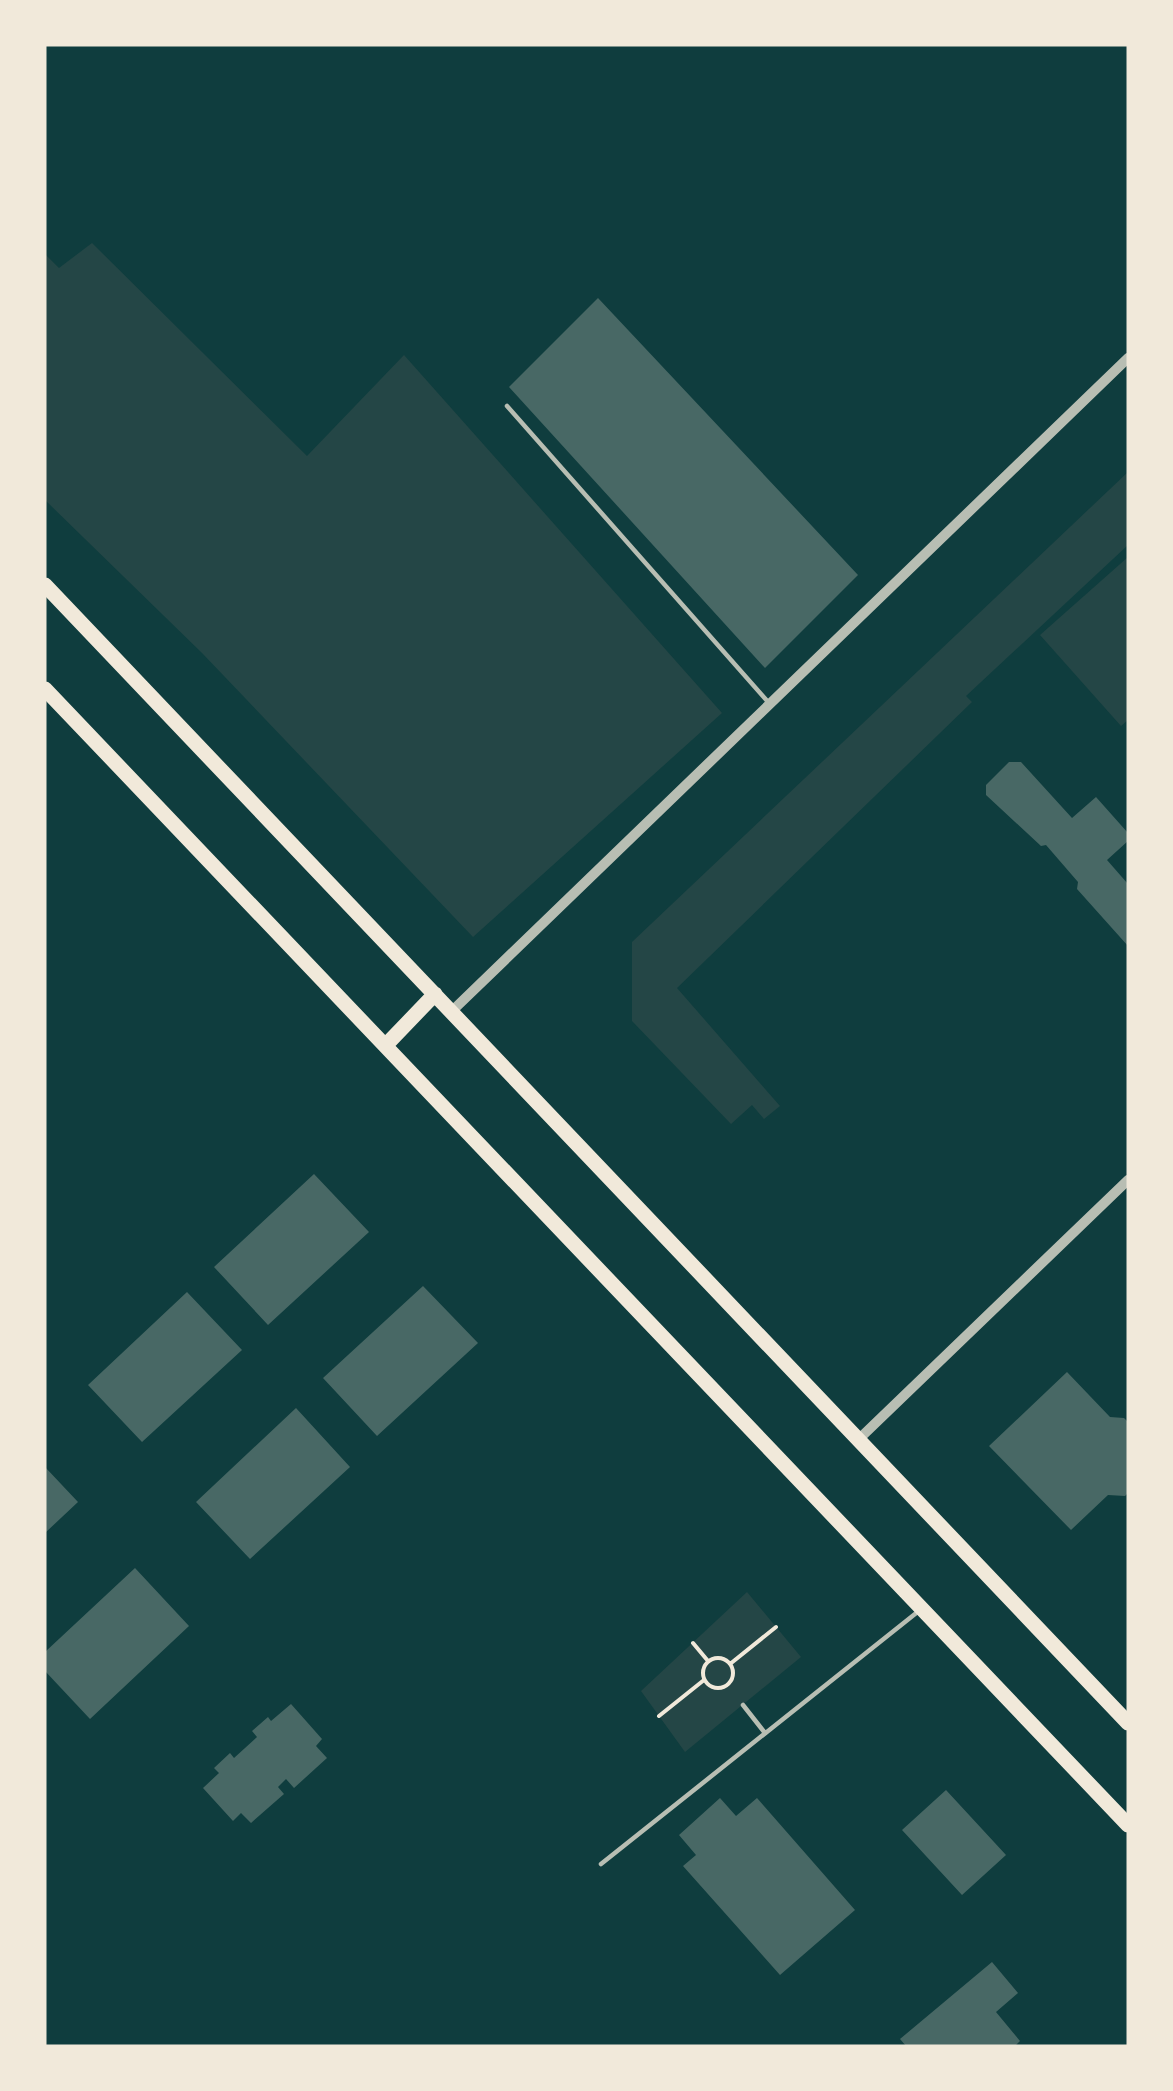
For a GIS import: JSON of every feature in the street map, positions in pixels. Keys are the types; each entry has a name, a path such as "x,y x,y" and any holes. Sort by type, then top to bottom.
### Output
{"main road":[{"path":"45,585 1128,1723"},
{"path":"45,689 1128,1825"},
{"path":"386,1045 435,993"}],"street":[{"path":"452,1011 1128,358"},
{"path":"859,1439 1128,1180"}],"lane":[{"path":"507,406 770,704"},
{"path":"601,1864 922,1608"},
{"path":"742,1705 765,1733"}],"path":[{"path":"730,1664 776,1627"},
{"path":"693,1643 708,1661"},
{"path":"717,1658 726,1660 733,1668 733,1678 726,1686 716,1688 704,1680 703,1670 708,1661 717,1658"},
{"path":"659,1716 704,1680"}],"shaded area":[{"path":"92,243 307,456 404,355 722,713 473,937 202,653 45,500 45,254 59,268"},
{"path":"1128,472 1128,545 966,696 972,702 677,988 780,1106 764,1119 752,1105 731,1124 632,1021 632,942"},
{"path":"1128,557 1128,720 1121,726 1040,635"},
{"path":"747,1592 801,1657 685,1752 641,1691"}],"building":[{"path":"598,298 858,575 765,668 509,387"},
{"path":"1009,762 1021,762 1072,818 1096,797 1128,833 1128,841 1107,860 1128,884 1128,946 1077,889 1078,882 1046,845 1041,846 986,795 986,785"},
{"path":"314,1174 369,1232 268,1325 214,1267"},
{"path":"423,1286 478,1343 377,1436 323,1378"},
{"path":"187,1292 242,1350 142,1442 88,1385"},
{"path":"1067,1372 1110,1417 1124,1418 1128,1422 1128,1493 1125,1496 1108,1495 1071,1530 989,1446"},
{"path":"296,1408 350,1467 250,1559 196,1502"},
{"path":"45,1467 78,1502 45,1533"},
{"path":"135,1568 189,1626 90,1719 45,1671 45,1652"},
{"path":"291,1704 322,1739 316,1746 327,1758 294,1788 286,1779 278,1787 284,1794 251,1823 241,1813 233,1821 203,1788 219,1773 214,1768 230,1753 234,1758 257,1737 252,1731 268,1717 271,1721"},
{"path":"946,1790 1006,1855 962,1895 902,1830"},
{"path":"720,1798 736,1816 757,1798 855,1910 780,1975 683,1866 696,1855 679,1835"},
{"path":"992,1962 1018,1993 996,2012 1020,2041 1015,2046 906,2046 900,2039"}]}
